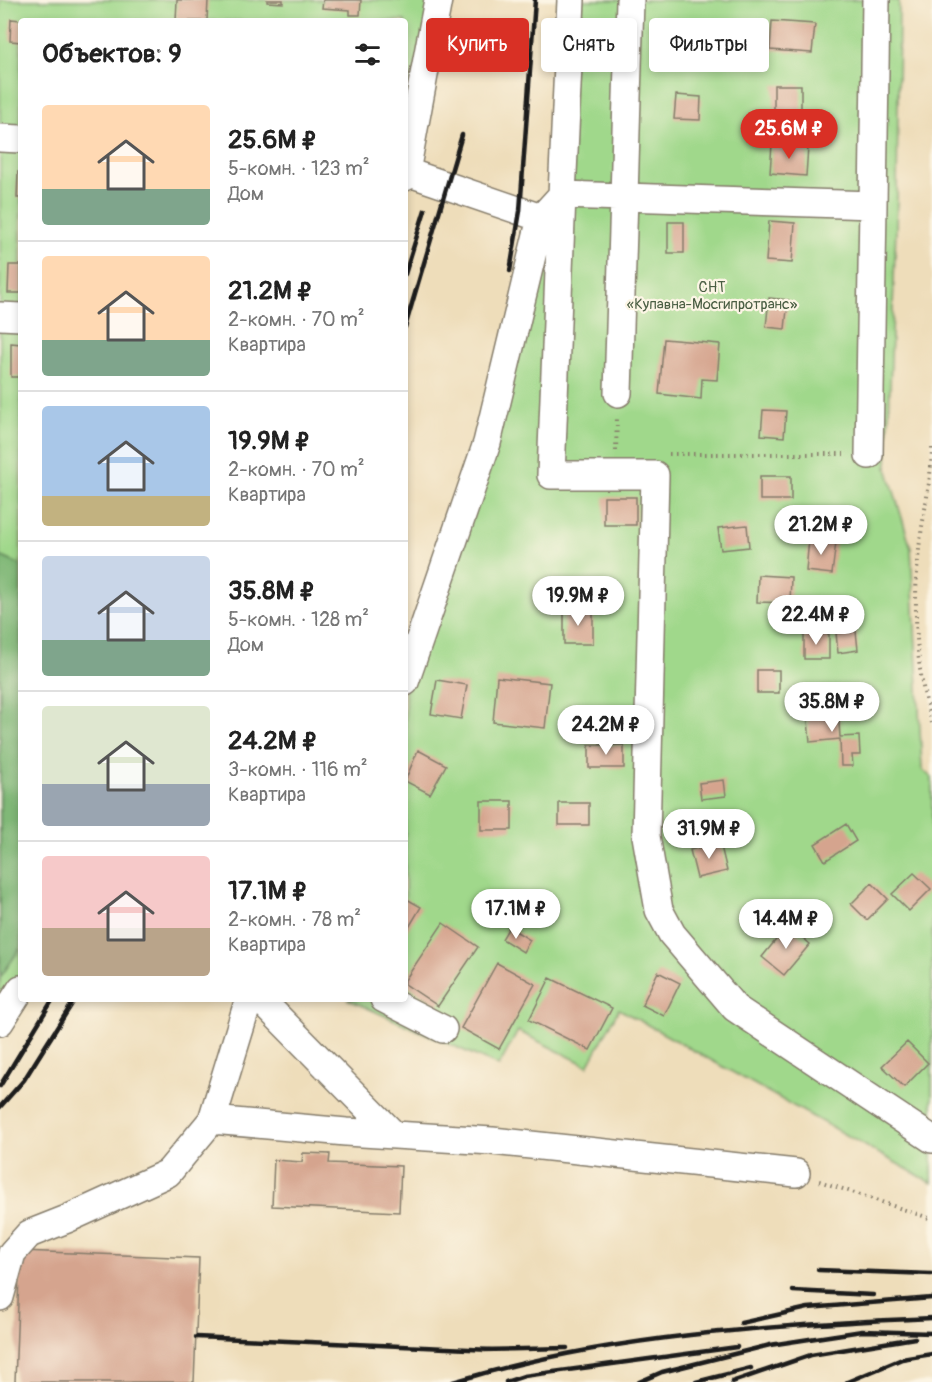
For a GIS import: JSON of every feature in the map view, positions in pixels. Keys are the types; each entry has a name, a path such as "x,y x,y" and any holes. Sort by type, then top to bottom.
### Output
{"street":[{"path":"408,164 438,0"},
{"path":"571,0 551,475 655,476 646,836 659,910 672,934 735,1008 932,1139"},
{"path":"618,393 630,0"},
{"path":"869,455 876,0"},
{"path":"0,138 18,140"},
{"path":"408,176 541,218"},
{"path":"408,673 487,443 541,218 562,195 873,205"},
{"path":"0,316 18,316"},
{"path":"0,1022 18,994"},
{"path":"0,1297 12,1253 29,1234 168,1173 212,1120 248,1002"},
{"path":"265,1002 394,1135"},
{"path":"390,1002 443,1029"},
{"path":"212,1120 394,1135 492,1140 796,1173"}],"path":[{"path":"618,393 615,453 627,453"},
{"path":"932,448 931,478 919,550 917,621 925,702 932,723"},
{"path":"662,454 869,455"},
{"path":"796,1173 932,1219"}],"green space":[{"path":"0,0 438,0 435,18 426,18 426,64 408,161 408,18 18,18 18,994 0,1022"},
{"name":"СНТ «Купавна-Мосгипротранс»","path":"571,0 899,0 897,200 887,468 911,548 922,769 932,778 932,1183 619,1009 588,1066 518,1031 499,1066 354,1002 408,1002 408,673 562,195 568,72 637,72 637,18 570,18"},
{"path":"0,556 18,564 18,951 0,978"}],"building":[{"path":"177,0 208,0 207,18 176,18"},
{"path":"267,0 283,0 283,3 267,2"},
{"path":"323,0 361,0 360,15 350,15 350,10 322,8"},
{"path":"11,19 18,20 18,42 10,41"},
{"path":"772,21 815,24 812,53 770,50"},
{"path":"774,85 801,85 801,115 774,115"},
{"path":"676,95 701,97 700,120 674,119"},
{"path":"772,144 808,147 806,176 770,173"},
{"path":"769,221 795,223 792,263 766,261"},
{"path":"668,222 684,222 684,253 668,253"},
{"path":"9,265 18,265 18,293 8,293"},
{"path":"769,298 788,300 785,329 766,327"},
{"path":"664,339 720,344 717,380 702,379 701,399 659,394"},
{"path":"11,343 18,344 18,377 11,377"},
{"path":"763,410 786,411 784,437 761,435"},
{"path":"760,476 791,476 791,500 760,500"},
{"path":"604,497 636,497 636,525 604,525"},
{"path":"747,525 749,547 721,550 718,528"},
{"path":"809,539 836,542 832,574 806,571"},
{"path":"758,575 791,577 790,603 757,602"},
{"path":"564,610 593,610 593,644 564,644"},
{"path":"856,631 858,650 838,653 836,633"},
{"path":"804,634 829,634 829,659 804,659"},
{"path":"757,670 779,670 779,693 757,693"},
{"path":"497,677 550,683 545,728 493,722"},
{"path":"437,680 467,685 461,719 431,714"},
{"path":"838,708 840,737 859,736 860,755 852,755 853,766 841,766 840,739 810,742 807,710"},
{"path":"589,745 624,745 624,768 589,768"},
{"path":"418,750 446,765 430,794 408,783 408,774"},
{"path":"724,780 726,796 701,799 699,783"},
{"path":"481,801 512,801 512,830 481,830"},
{"path":"559,803 589,803 589,825 559,825"},
{"path":"846,824 856,841 825,861 815,844"},
{"path":"720,842 727,871 697,878 690,850"},
{"path":"914,873 931,889 909,911 892,894"},
{"path":"872,883 888,899 867,920 851,904"},
{"path":"408,900 421,907 408,929"},
{"path":"443,923 478,947 438,1006 408,986 408,976"},
{"path":"788,925 810,944 784,975 762,957"},
{"path":"509,927 530,940 523,952 502,939"},
{"path":"497,963 535,984 499,1049 461,1028"},
{"path":"658,972 680,983 664,1016 642,1005"},
{"path":"550,978 612,1008 590,1050 529,1020"},
{"path":"907,1042 928,1063 904,1087 882,1066"},
{"path":"303,1153 330,1154 329,1163 401,1166 399,1212 272,1206 274,1160 302,1162"},
{"path":"20,1251 199,1258 194,1382 15,1382"}],"railway":[{"path":"510,271 520,211 535,0"},
{"path":"408,317 462,135"},
{"path":"408,264 425,210"},
{"path":"0,1086 51,1002"},
{"path":"0,1107 24,1080 73,1002"},
{"path":"818,1270 932,1274"},
{"path":"793,1291 873,1295"},
{"path":"741,1323 808,1308 932,1298"},
{"path":"453,1382 511,1366 630,1343 811,1324 932,1318"},
{"path":"639,1382 662,1372 770,1345 862,1331 932,1333"},
{"path":"196,1337 492,1350"},
{"path":"732,1382 811,1355 915,1338"},
{"path":"506,1382 524,1376 737,1347"},
{"path":"483,1350 567,1348"},
{"path":"847,1382 902,1359 932,1354"},
{"path":"696,1382 751,1368"}]}
